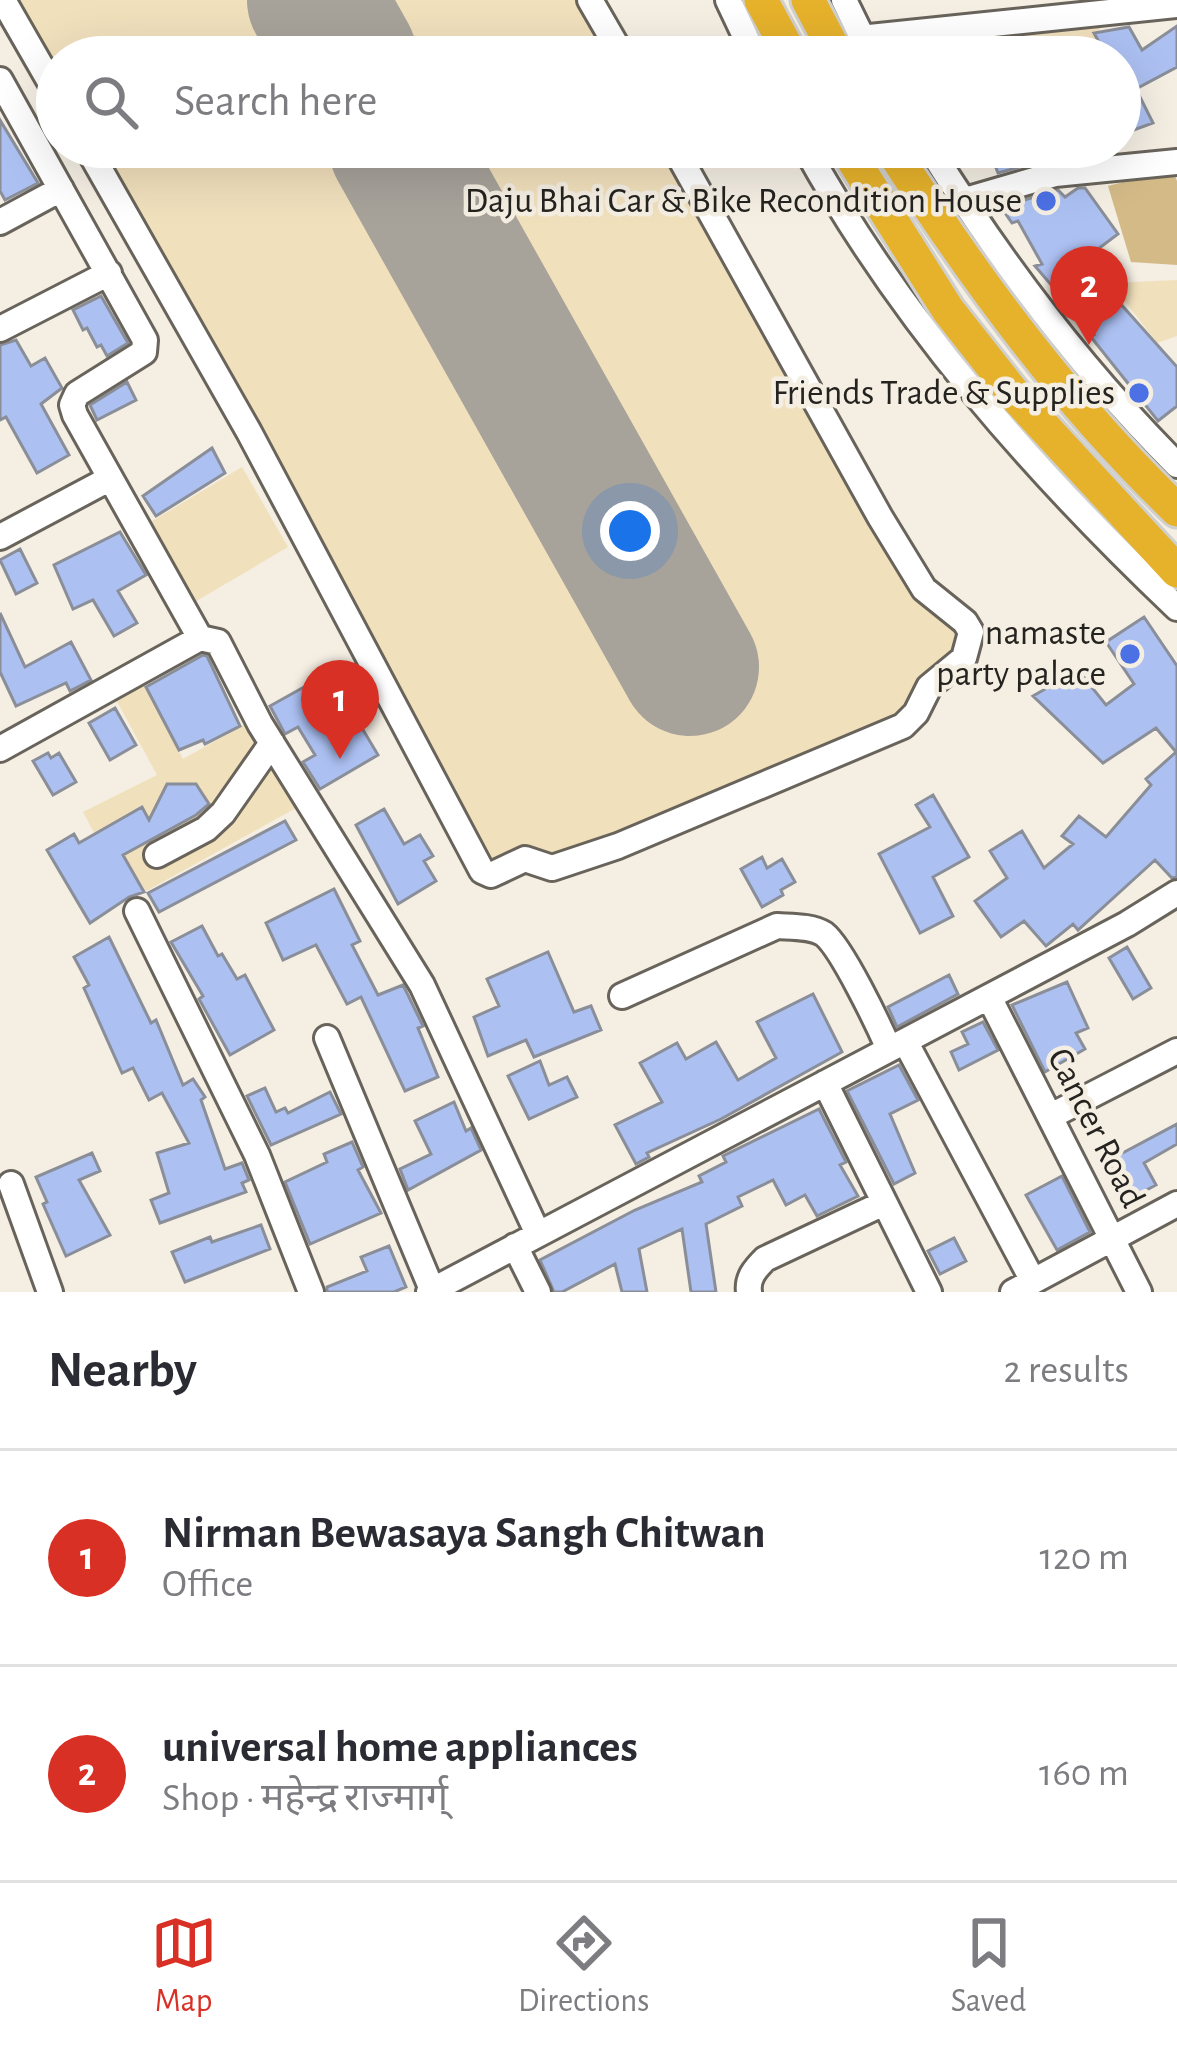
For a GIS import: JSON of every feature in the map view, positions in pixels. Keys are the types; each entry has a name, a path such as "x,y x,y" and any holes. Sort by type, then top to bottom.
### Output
{"highway":[{"path":"760,0 780,36"},
{"path":"808,0 843,36"},
{"path":"857,168 948,310 1018,400 1177,572"},
{"path":"904,168 986,292 1071,397 1177,510"}],"street":[{"path":"3,0 36,57"},
{"path":"590,0 610,36"},
{"path":"728,0 745,36"},
{"path":"844,0 853,36"},
{"path":"957,36 1177,5"},
{"path":"0,80 36,144"},
{"path":"1141,166 1177,162"},
{"path":"49,168 145,340 144,352 85,386 72,404 200,638"},
{"path":"99,168 249,432 482,871 491,875 525,860 552,868 618,846 903,726 916,713 929,687 964,658 970,646 971,632 965,622 924,589 880,517 686,168"},
{"path":"818,168 890,280 969,388 1104,538 1177,608"},
{"path":"941,168 1107,393 1175,460"},
{"path":"962,201 1055,174 1116,168"},
{"path":"0,222 61,189"},
{"path":"0,329 109,273"},
{"path":"0,537 109,479"},
{"path":"0,749 200,638 218,642 272,743 422,985 526,1240 538,1292"},
{"path":"158,855 206,829 223,813 272,743"},
{"path":"328,1038 431,1292 1177,893"},
{"path":"137,911 257,1155 311,1292"},
{"path":"622,996 778,926 823,933 897,1045 1023,1287 1177,1204"},
{"name":"Cancer Road","path":"989,997 1139,1292"},
{"path":"1051,1116 1177,1051"},
{"path":"825,1083 929,1292"},
{"path":"11,1184 50,1292"},
{"path":"749,1292 754,1269 765,1259 882,1204"}],"shaded area":[{"path":"13,0 254,0 274,36 36,36 36,41"},
{"path":"358,0 578,0 599,36 378,36"},
{"path":"1101,22 1099,36 1007,33"},
{"path":"107,168 349,168 652,705 728,658 453,168 676,168 960,638 960,649 918,683 903,716 568,857 490,870 456,789"},
{"path":"1172,169 1177,181 1177,265 1131,262 1108,186"},
{"path":"1177,280 1177,336 1157,343 1111,283"},
{"path":"242,467 288,547 188,606 144,526"},
{"path":"141,680 183,759 249,722 298,807 130,900 83,812 157,775 114,696"}],"building":[{"path":"1177,26 1177,67 1141,86 1142,50"},
{"path":"1129,27 1134,36 1094,33"},
{"path":"1141,99 1153,123 1141,127"},
{"path":"0,120 38,183 5,200 0,191"},
{"path":"1085,188 1118,234 1094,252 1076,254 1177,367 1177,406 1158,421 1035,266 1042,264 1018,221 1012,223 1001,207 1058,190 1065,197"},
{"path":"101,296 128,343 107,356 87,328 83,330 73,310"},
{"path":"16,340 31,366 45,358 62,388 41,404 69,455 37,473 6,417 0,420 0,345"},
{"path":"127,382 136,400 97,420 90,405"},
{"path":"212,448 225,473 156,516 143,496"},
{"path":"120,532 146,575 118,591 137,623 114,636 93,600 73,609 54,565"},
{"path":"20,549 37,583 16,594 0,560"},
{"path":"0,613 25,667 71,642 91,680 70,691 66,683 16,706 0,672"},
{"path":"1144,617 1177,666 1177,877 1172,878 1155,860 1078,930 1073,924 1046,946 1024,921 1001,937 975,901 1007,878 990,851 1022,831 1044,868 1073,844 1062,836 1079,816 1106,837 1151,785 1146,779 1176,752 1156,728 1103,763 1033,696 1078,670 1106,705 1134,684 1106,642"},
{"path":"203,655 240,726 205,744 203,740 179,750 146,687"},
{"path":"322,677 354,733 362,728 378,755 320,789 303,762 315,755 298,727 285,734 270,706"},
{"path":"115,708 136,745 110,760 89,723"},
{"path":"48,753 51,758 59,753 76,782 53,795 33,761"},
{"path":"167,784 196,784 209,804 123,855 144,892 90,923 47,850 74,834 79,843 142,807 149,820"},
{"path":"933,795 969,857 933,877 953,916 920,933 879,854 930,827 916,805"},
{"path":"384,809 404,844 420,835 433,856 424,861 436,881 398,904 356,825"},
{"path":"285,821 296,840 159,912 148,893"},
{"path":"762,857 767,868 782,859 795,882 762,907 741,869"},
{"path":"334,889 360,941 352,945 378,995 403,985 423,1026 418,1028 438,1077 405,1091 361,997 347,1004 316,945 283,960 266,923"},
{"path":"202,926 237,979 245,975 274,1030 230,1055 171,942"},
{"path":"109,937 151,1023 156,1020 183,1085 193,1079 205,1097 201,1100 225,1169 242,1163 249,1180 242,1183 246,1192 160,1223 151,1200 169,1193 157,1153 189,1143 162,1093 149,1100 133,1068 122,1073 84,988 89,985 74,957"},
{"path":"1127,947 1151,988 1133,999 1109,958"},
{"path":"548,952 574,1012 591,1006 601,1030 534,1057 526,1040 488,1056 474,1017 499,1006 487,979"},
{"path":"949,975 958,994 897,1027 888,1007"},
{"path":"1067,982 1088,1028 1076,1033 1085,1049 1045,1072 1012,1005"},
{"path":"813,994 842,1052 721,1119 647,1153 649,1157 636,1164 615,1125 662,1102 640,1063 677,1043 686,1059 716,1042 738,1080 776,1058 757,1022"},
{"path":"983,1022 998,1050 959,1070 951,1052 968,1044 962,1032"},
{"path":"540,1061 549,1085 567,1077 577,1097 529,1119 508,1076"},
{"path":"899,1065 918,1100 890,1114 915,1173 894,1184 847,1091"},
{"path":"265,1088 276,1112 285,1108 288,1113 330,1092 341,1114 271,1145 247,1096"},
{"path":"454,1102 466,1131 471,1128 481,1150 408,1190 400,1169 431,1154 415,1121"},
{"path":"819,1109 846,1162 840,1165 858,1196 817,1216 805,1195 786,1205 773,1180 738,1197 742,1206 706,1224 716,1292 691,1292 682,1229 639,1249 647,1292 622,1292 615,1264 554,1292 540,1260 635,1210 702,1182 699,1176 726,1162 723,1156"},
{"path":"1177,1124 1177,1144 1144,1163 1156,1185 1124,1202 1107,1171 1119,1164 1115,1157"},
{"path":"352,1142 363,1167 358,1170 381,1213 310,1244 285,1182 327,1162 324,1154"},
{"path":"92,1153 100,1171 79,1180 110,1235 66,1256 36,1177"},
{"path":"1062,1176 1090,1232 1057,1250 1026,1195"},
{"path":"261,1225 270,1249 185,1282 172,1252"},
{"path":"954,1238 966,1261 940,1274 928,1251"},
{"path":"389,1246 406,1287 394,1292 327,1292 327,1287 367,1271 361,1257"}],"runway":[{"path":"316,0 336,36"},
{"path":"410,168 690,667"}],"place":[{"name":"Daju Bhai Car & Bike Recondition House","path":"1046,201"},
{"name":"universal home appliances","path":"1089,345"},
{"name":"Friends Trade & Supplies","path":"1139,393"},
{"name":"namaste party palace","path":"1130,654"},
{"name":"Nirman Bewasaya Sangh Chitwan","path":"340,759"}]}
